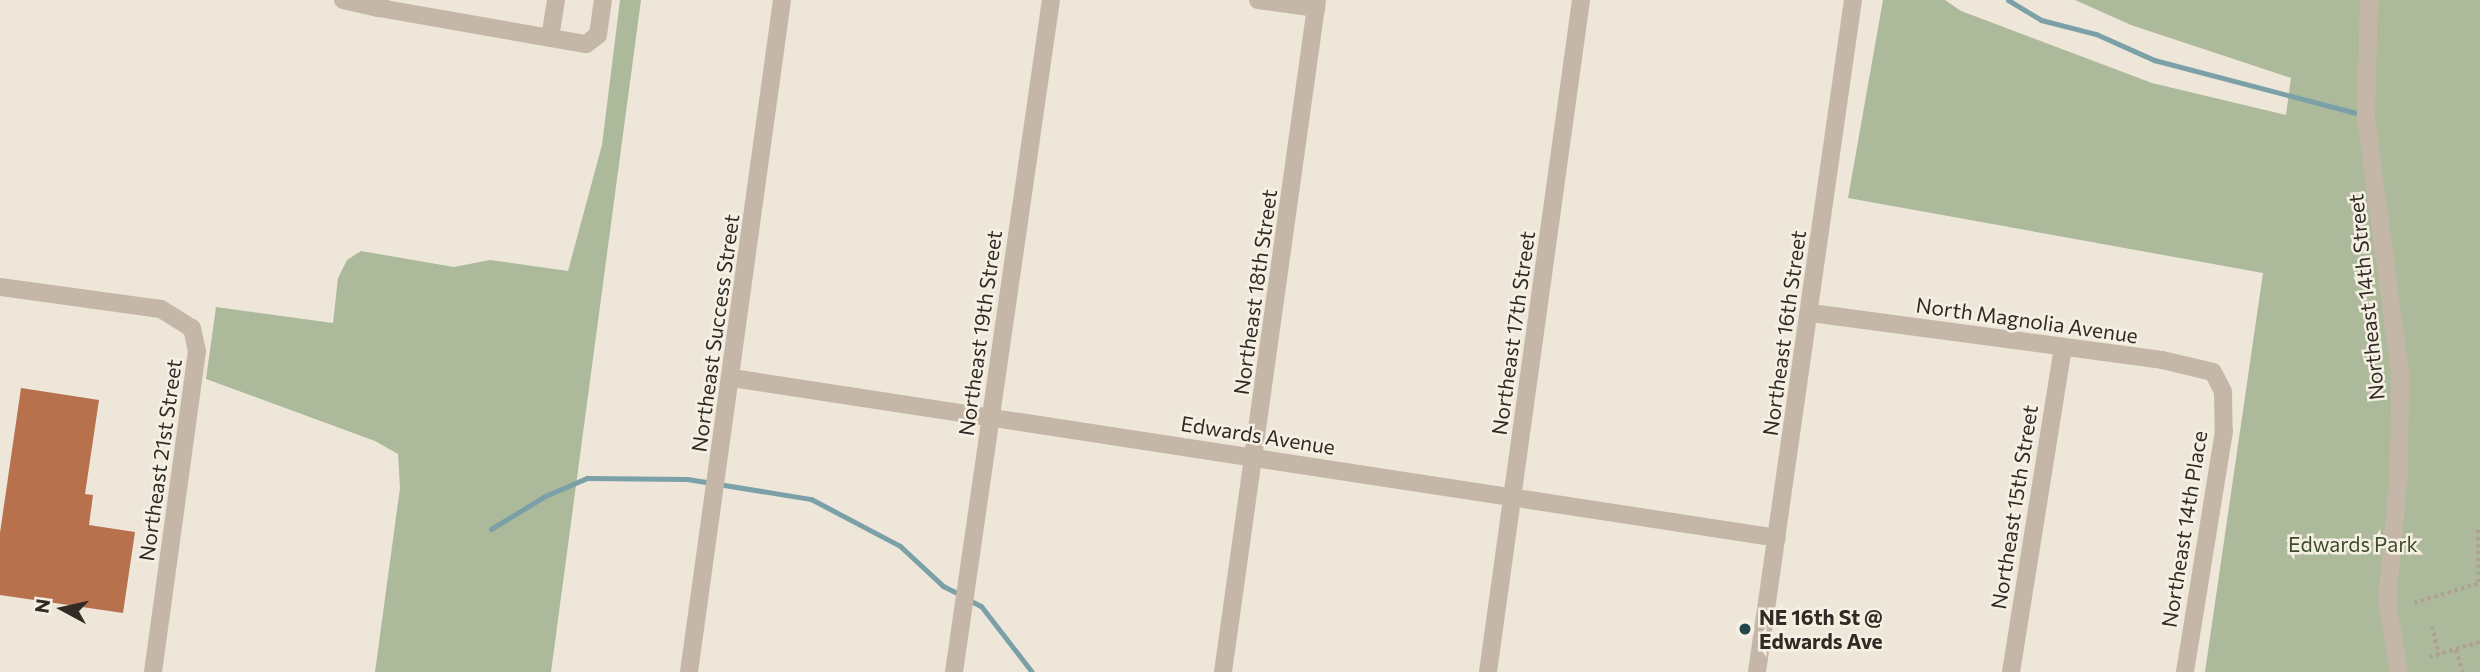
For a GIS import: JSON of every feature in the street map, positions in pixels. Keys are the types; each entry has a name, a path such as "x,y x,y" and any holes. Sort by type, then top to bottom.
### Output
{"street":[{"path":"343,0 380,4 586,44 598,35 603,0"},
{"path":"550,38 556,0"},
{"name":"Northeast Success Street","path":"689,672 732,378 782,0"},
{"name":"Northeast 19th Street","path":"954,672 1051,0"},
{"path":"1258,0 1317,4"},
{"name":"Northeast 17th Street","path":"1488,672 1581,0"},
{"name":"Northeast 16th Street","path":"1757,672 1811,313 1853,0"},
{"name":"Northeast 14th Street","path":"2369,0 2366,118 2400,385 2399,474 2387,601 2399,672"},
{"name":"Northeast 18th Street","path":"1223,672 1317,4"},
{"name":"Northeast 21st Street","path":"0,287 161,309 192,328 197,351 153,672"},
{"name":"North Magnolia Avenue","path":"1811,313 2213,372 2223,392"},
{"name":"Northeast 15th Street","path":"2011,672 2063,349"},
{"name":"Edwards Avenue","path":"732,378 1777,537"},
{"name":"Northeast 14th Place","path":"2185,672 2224,431 2223,392"}],"path":[{"path":"2414,603 2480,583 2478,530"},
{"path":"2431,626 2439,654"},
{"path":"2429,657 2480,642"},
{"path":"2456,649 2463,672"}],"green space":[{"path":"620,0 641,0 551,672 375,672 400,488 398,454 375,441 206,379 216,307 333,323 338,278 347,260 361,251 454,267 490,260 568,271 602,145"},
{"name":"Edwards Park","path":"1883,0 1945,0 1961,11 2152,83 2286,115 2291,78 2131,25 2075,0 2480,0 2480,672 2205,672 2263,273 1848,198"}],"building":[{"path":"21,388 99,400 85,494 93,495 89,525 135,532 123,613 0,595 0,533"}],"waterway":[{"path":"2008,0 2041,20 2096,34 2154,60 2356,113"},
{"path":"491,529 545,496 587,478 687,479 811,499 900,546 943,586 961,595"},
{"path":"969,600 981,606 1032,672"}],"place":[{"name":"NE 16th St @ Edwards Ave","path":"1745,629"}]}
